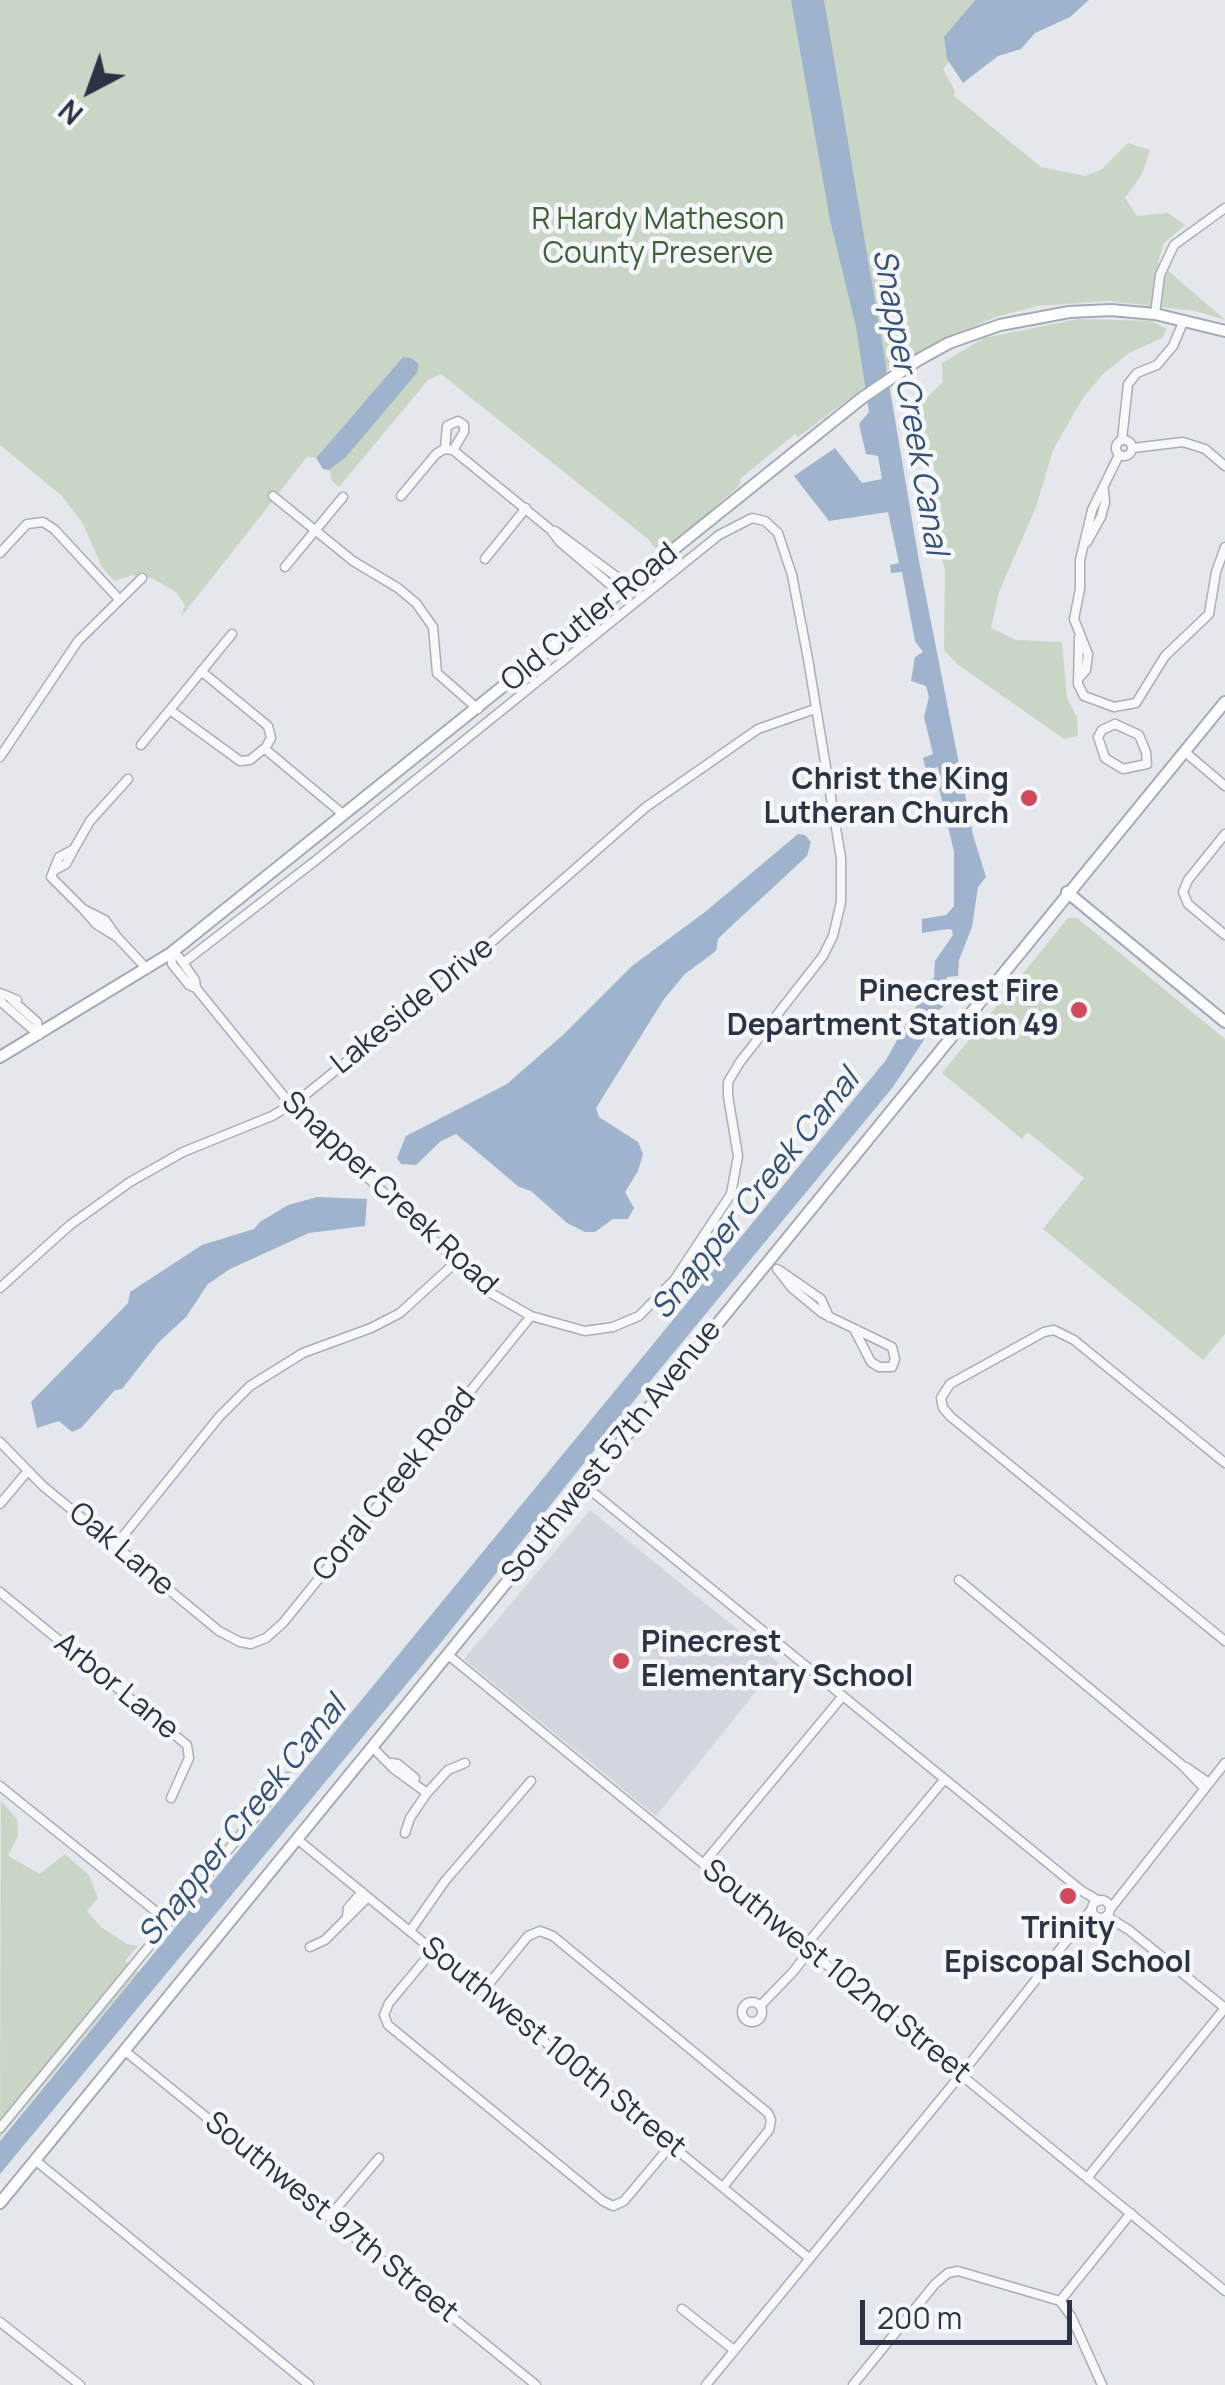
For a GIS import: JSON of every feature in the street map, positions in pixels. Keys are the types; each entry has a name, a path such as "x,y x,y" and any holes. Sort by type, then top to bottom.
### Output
{"main road":[{"name":"Old Cutler Road","path":"0,1057 171,952 891,377 949,344 1026,318 1086,311 1154,314 1225,331"},
{"name":"Southwest 57th Avenue","path":"0,2203 584,1486 772,1265 1067,892 1225,702"},
{"path":"1067,892 1225,1022"}],"street":[{"path":"1154,314 1160,275 1172,250 1190,231 1225,208"},
{"path":"1184,320 1174,346 1156,365 1137,373 1128,384 1122,440 1116,446 1119,455 1092,510 1079,564 1080,595 1074,614 1088,654 1086,670 1080,676 1079,688 1084,696 1114,707 1140,700 1165,656 1206,618 1225,547"},
{"path":"1122,440 1129,441 1133,448"},
{"path":"1133,448 1183,442 1203,448 1225,466"},
{"path":"1119,455 1130,455 1133,448"},
{"path":"401,496 436,454 449,449 624,590"},
{"path":"273,496 359,566 402,591 420,608 433,626 437,673 478,709"},
{"path":"285,568 344,497"},
{"path":"485,560 526,508"},
{"name":"Snapper Creek Road","path":"171,952 172,964 291,1106 489,1292 531,1316 584,1331 633,1320 675,1278 730,1194 738,1156 728,1082 823,956 833,936 841,902 840,858 785,549 774,529 760,519"},
{"name":"Old Cutler Road","path":"183,962 330,849 712,540 742,521 760,519"},
{"path":"0,554 27,524 40,521 54,528 118,598"},
{"path":"0,756 71,650 118,598 142,578"},
{"path":"141,745 232,634"},
{"path":"170,710 240,761 250,760 264,749 271,738 268,726 201,672"},
{"path":"1114,707 1115,724"},
{"name":"Lakeside Drive","path":"0,1288 70,1225 130,1182 193,1148 291,1106 428,996 646,807 758,729 815,708"},
{"path":"1147,764 1123,768 1105,758 1098,737 1102,730 1115,724 1139,735 1147,764 1164,778"},
{"path":"264,749 344,815"},
{"path":"1185,752 1225,786"},
{"path":"128,779 90,821 66,864 54,870 52,881 83,908 105,920 147,969"},
{"path":"1225,834 1188,880 1184,897 1225,935"},
{"name":"Snapper Creek Road","path":"171,952 196,980 196,988"},
{"path":"0,993 37,1022 39,1034"},
{"path":"0,1001 39,1034"},
{"path":"114,1546 219,1417 250,1386 303,1352 371,1328 400,1312 456,1262"},
{"path":"772,1265 812,1306 892,1347 892,1366 879,1367 871,1362 854,1329"},
{"name":"Coral Creek Road","path":"251,1644 284,1623 531,1316"},
{"path":"1225,1463 1060,1331 1044,1332 963,1376 944,1390 940,1402 951,1417 1225,1641"},
{"name":"Oak Lane","path":"0,1442 27,1472 219,1631 251,1644"},
{"path":"0,1504 27,1472"},
{"path":"584,1486 1225,2008 1087,2178"},
{"path":"959,1580 1207,1785"},
{"name":"Arbor Lane","path":"0,1592 187,1744 189,1758 171,1798"},
{"name":"Southwest 102nd Street","path":"447,1653 1225,2291"},
{"path":"703,1864 842,1697"},
{"path":"372,1746 394,1769 427,1793"},
{"path":"406,1833 410,1818 427,1793 448,1770 465,1763"},
{"path":"706,2385 1078,1929 1125,1888 1225,1763"},
{"path":"0,2128 288,1777"},
{"path":"760,2006 793,1972 811,1939 944,1780"},
{"path":"408,1929 531,1781"},
{"path":"0,1786 168,1922"},
{"name":"Southwest 100th Street","path":"297,1839 810,2258"},
{"path":"310,1948 325,1940 365,1894"},
{"path":"483,1991 526,1938 540,1930 553,1936 766,2110 771,2120 768,2130 723,2187"},
{"path":"433,1950 388,2003 384,2015 391,2028 603,2202 616,2206 626,2198 671,2144"},
{"name":"Southwest 97th Street","path":"125,2050 536,2385"},
{"path":"330,2217 379,2158"},
{"path":"36,2160 309,2385"},
{"path":"1060,2301 1131,2213"},
{"path":"853,2385 931,2288 948,2273 964,2272 1060,2301 1071,2316 1102,2385"},
{"path":"682,2309 734,2350"},
{"path":"0,2322 80,2385"},
{"path":"713,2376 722,2384"}],"shaded area":[{"name":"Pinecrest Elementary School","path":"590,1510 779,1663 656,1816 464,1659"}],"green space":[{"name":"R Hardy Matheson County Preserve","path":"0,0 1001,0 943,69 954,96 1041,167 1086,176 1102,169 1128,143 1150,150 1142,174 1125,198 1137,216 1168,213 1185,225 1164,243 1158,262 1225,320 1195,311 1108,301 1037,306 996,317 864,380 865,387 798,437 795,434 741,478 739,486 672,544 655,548 441,374 428,380 339,487 329,470 345,458 403,357 316,458 307,457 181,617 185,605 176,592 152,578 133,575 114,581 102,567 82,522 61,495 0,445"},
{"path":"1078,319 1151,321 1167,329 1162,338 1129,353 1103,374 1083,398 1053,450 1036,507 999,592 991,628 1016,640 1062,642 1067,698 1077,717 1078,736 1064,739 957,664 944,650 945,570 928,510 940,485 912,412 943,382 942,363 984,338"},
{"path":"1068,918 1077,918 1225,1039 1225,1334 1203,1360 1043,1229 1084,1178 1028,1132 1022,1139 942,1073"},
{"path":"1,1801 17,1819 18,1836 8,1856 40,1874 65,1854 89,1875 98,1898 87,1911 101,1927 127,1944 138,1946 125,1961 138,1972 0,2138"}],"water":[{"path":"791,0 824,0 919,561 973,835 986,877 978,887 958,976 947,977 943,1007 935,1012 929,1032 893,1087 439,1645 0,2174 0,2141 886,1060 921,997 923,983 934,978 935,961 953,935 948,929 922,933 922,919 946,915 954,906 954,852 939,788 931,789 929,783 940,780 938,767 926,770 923,758 933,754 924,717 929,697 926,686 911,681 915,657 923,652 915,641 902,572 891,573 890,565 899,563 888,512 829,521 794,476 835,448 862,483 882,479 878,456 866,454 859,424 869,412 856,327 830,220"},
{"path":"975,0 1089,0 1070,17 1035,33 1021,49 998,56 963,83 947,59 944,37"},
{"path":"403,357 419,364 417,373 345,458 329,470 323,469 316,458"},
{"path":"798,834 811,842 807,856 718,939 716,951 685,974 664,999 596,1108 599,1117 638,1142 643,1154 625,1192 634,1208 628,1219 613,1219 595,1232 585,1232 567,1223 531,1191 519,1187 456,1134 441,1141 416,1165 401,1164 397,1158 406,1136 507,1084 632,966 705,912"},
{"path":"317,1197 367,1199 365,1226 309,1233 230,1269 208,1284 186,1317 81,1428 72,1432 59,1421 37,1428 31,1402 128,1303 130,1292 202,1245 254,1229 288,1205"}],"place":[{"name":"Christ the King Lutheran Church","path":"1029,798"},
{"name":"Pinecrest Fire Department Station 49","path":"1079,1010"},
{"name":"Pinecrest Elementary School","path":"621,1661"},
{"name":"Trinity Episcopal School","path":"1068,1896"}],"water label":[{"name":"Snapper Creek Canal","path":"909,402"},
{"name":"Snapper Creek Canal","path":"756,1195"},
{"name":"Snapper Creek Canal","path":"243,1822"}]}
